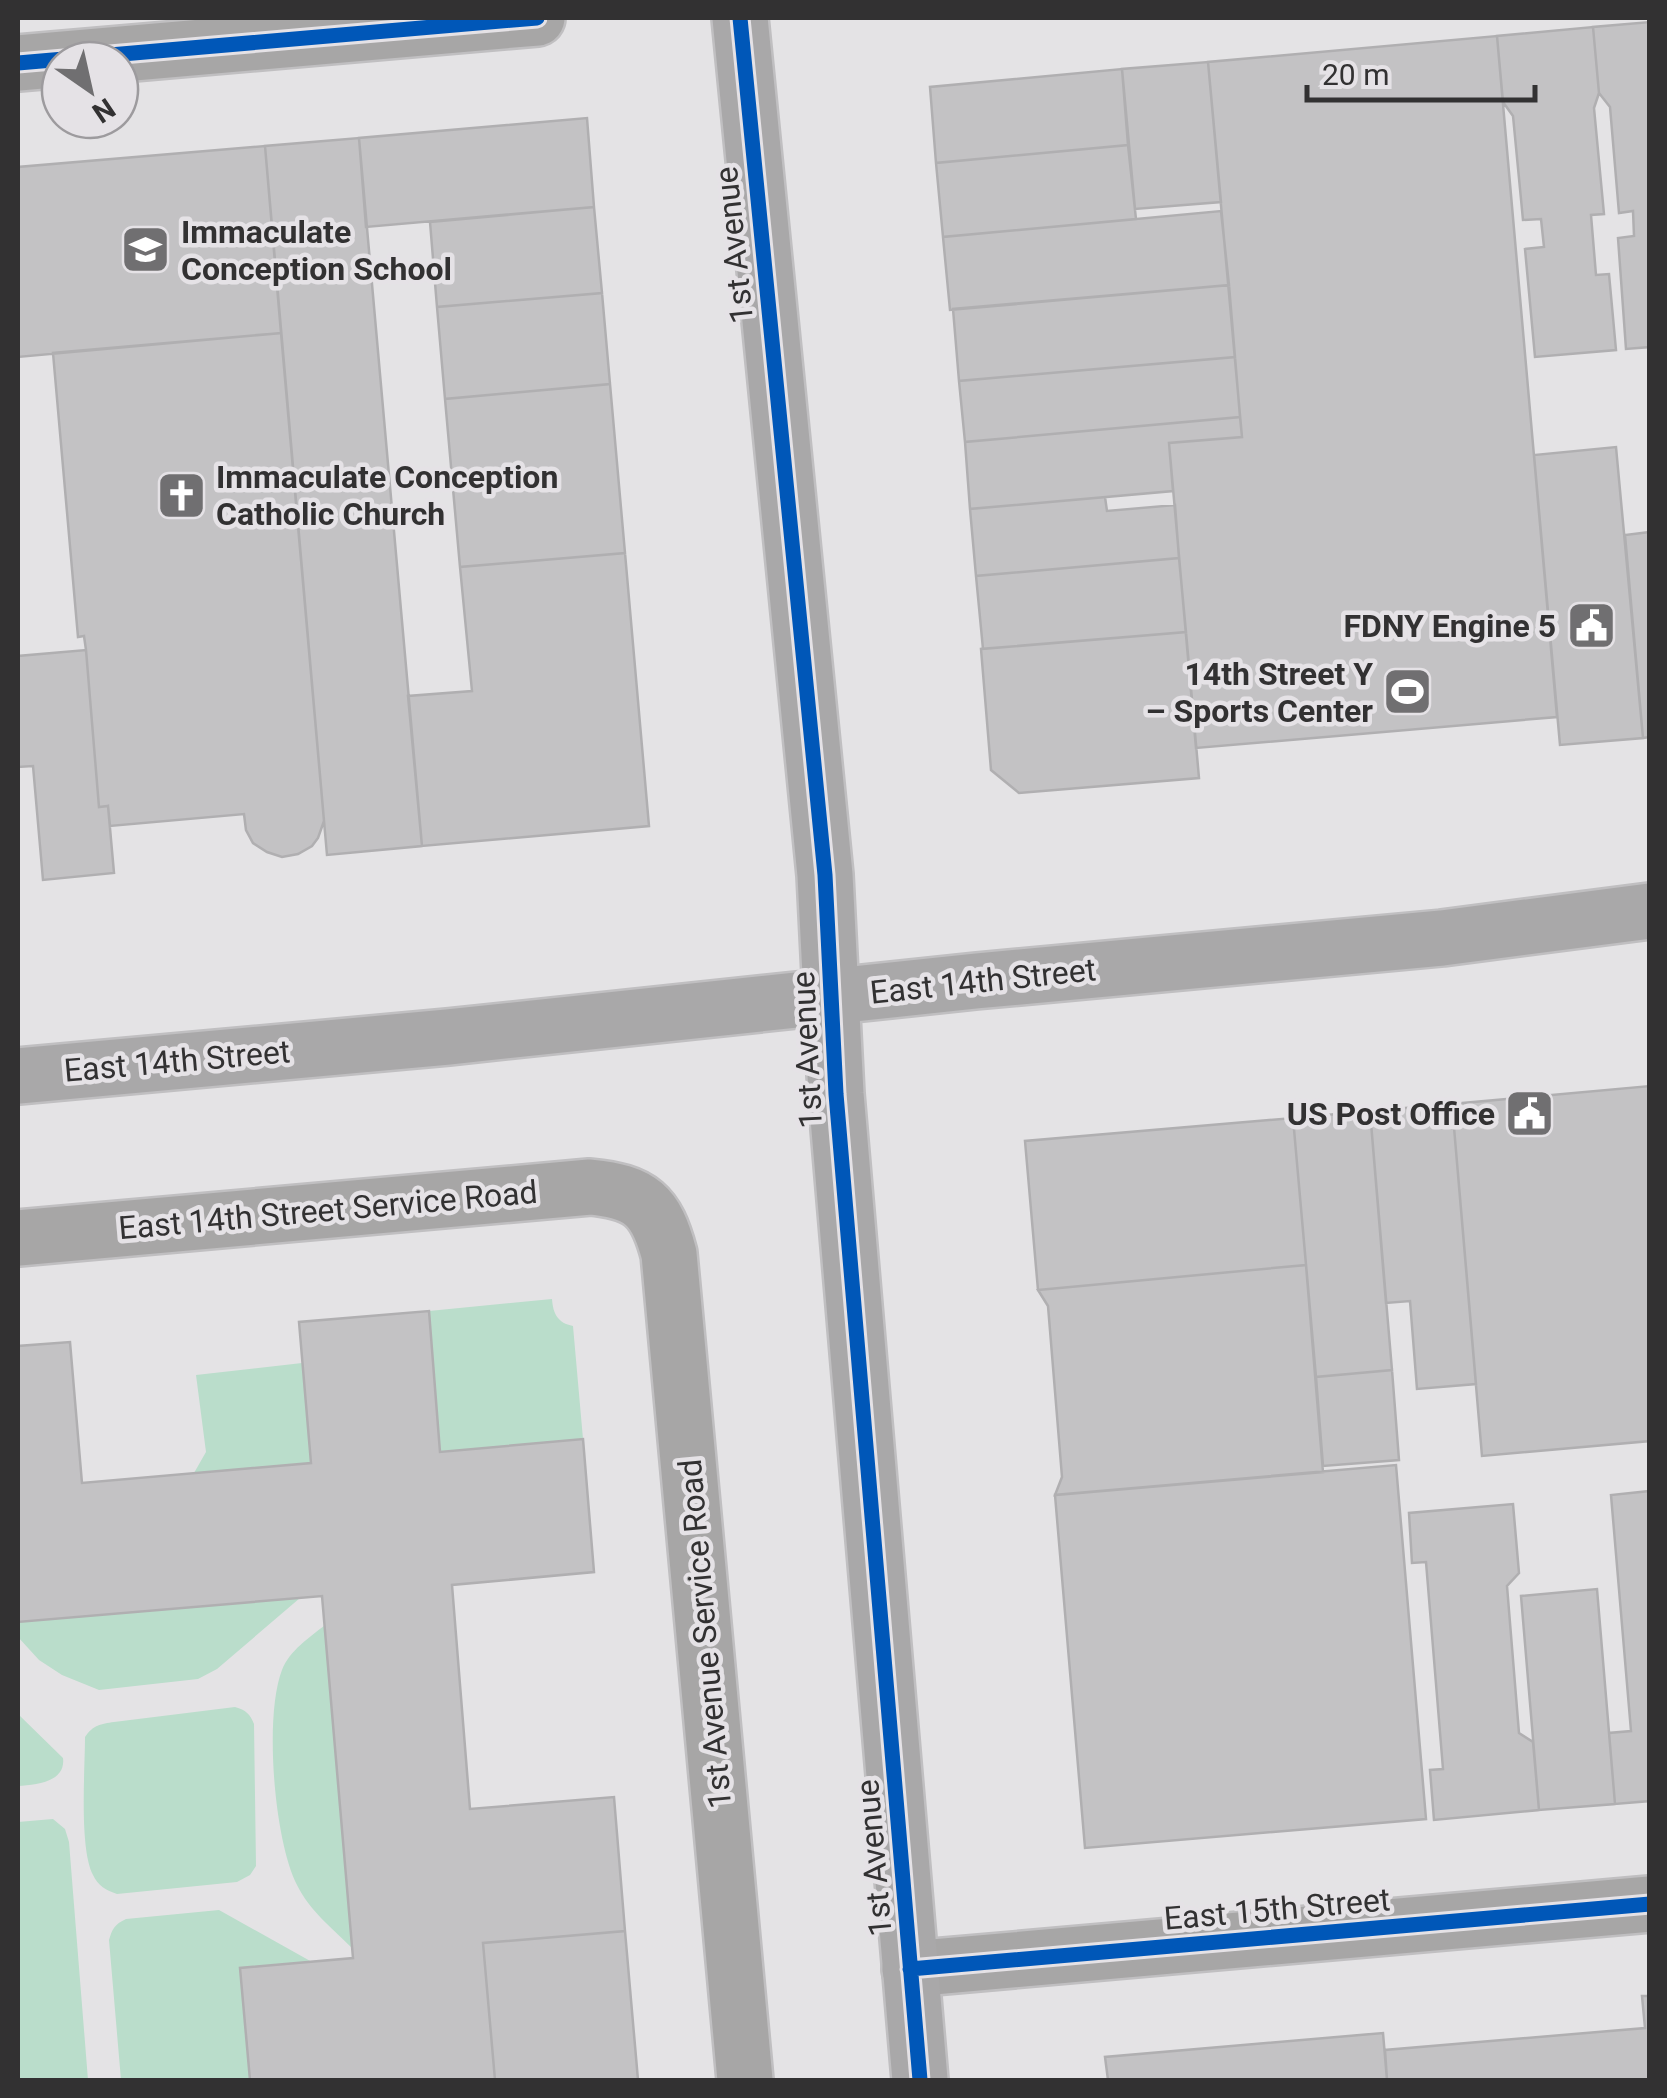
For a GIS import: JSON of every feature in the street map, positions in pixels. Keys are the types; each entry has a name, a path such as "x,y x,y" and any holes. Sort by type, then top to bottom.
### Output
{"main road":[{"name":"1st Avenue","path":"740,18 824,856 836,1094 920,2080"},
{"name":"East 14th Street","path":"18,1076 448,1038 831,996 1442,938 1650,910"}],"street":[{"path":"18,63 538,18"},
{"name":"East 14th Street Service Road","path":"18,1238 590,1187 616,1189 637,1198"},
{"name":"1st Avenue Service Road","path":"637,1198 655,1214 669,1254 745,2080"},
{"name":"East 15th Street","path":"910,1968 1650,1904"}],"green space":[{"path":"552,1299 557,1317 573,1326 583,1439 440,1452 429,1311"},
{"path":"302,1363 311,1463 194,1473 206,1452 196,1375"},
{"path":"300,1598 217,1669 198,1679 99,1690 62,1675 39,1660 18,1637 18,1622"},
{"path":"325,1625 353,1949 315,1911 297,1885 282,1839 274,1778 274,1717 282,1670 295,1650"},
{"path":"235,1707 247,1713 254,1724 256,1866 250,1875 237,1882 117,1894 103,1887 93,1875 86,1847 85,1737 105,1724"},
{"path":"18,1714 63,1758 60,1772 48,1781 18,1786"},
{"path":"53,1819 65,1829 69,1842 88,2080 18,2080 18,1822"},
{"path":"219,1910 312,1962 240,1968 250,2080 121,2080 109,1940 113,1930 126,1919"}],"building":[{"path":"1650,22 1650,347 1626,349 1618,238 1634,236 1633,211 1619,213 1610,107 1599,93 1593,27"},
{"path":"1593,27 1599,93 1594,108 1604,214 1591,215 1596,275 1609,274 1616,350 1535,357 1525,249 1544,247 1541,219 1523,220 1513,116 1503,102 1497,36"},
{"path":"1497,36 1557,717 1196,748 1169,443 1242,437 1208,62"},
{"path":"1208,62 1221,202 1135,209 1122,69"},
{"path":"1122,69 1128,145 936,163 930,87"},
{"path":"587,118 594,207 366,227 359,138"},
{"path":"359,138 422,846 327,855 265,146"},
{"path":"1128,145 1136,219 943,237 936,163"},
{"name":"Immaculate Conception School","path":"265,146 281,333 18,357 18,167"},
{"path":"594,207 602,293 437,307 430,222"},
{"path":"1221,211 1229,285 950,310 943,237"},
{"path":"1229,285 1235,357 959,381 953,309"},
{"path":"602,293 610,384 445,399 437,307"},
{"name":"Immaculate Conception Catholic Church","path":"281,333 324,821 312,846 282,857 253,843 244,814 110,826 108,806 99,807 86,650 84,636 78,637 53,353"},
{"path":"1235,357 1240,417 965,442 959,381"},
{"path":"610,384 625,553 460,567 445,399"},
{"path":"1240,417 1242,437 1169,443 1173,491 970,509 965,442"},
{"name":"FDNY Engine 5","path":"1616,447 1643,738 1560,745 1534,455"},
{"path":"1105,497 1107,511 1175,505 1179,558 976,576 970,509"},
{"path":"1650,532 1650,737 1643,738 1625,535"},
{"path":"625,553 649,826 422,846 408,696 472,691 460,567"},
{"path":"1179,558 1186,632 983,649 976,576"},
{"path":"1186,632 1199,778 1019,793 991,770 981,649"},
{"path":"86,650 99,807 108,806 114,873 43,880 33,766 18,767 18,656"},
{"path":"1650,1086 1650,1441 1482,1456 1452,1104"},
{"path":"1452,1104 1476,1384 1417,1389 1410,1301 1386,1303 1370,1111"},
{"path":"1370,1111 1392,1370 1316,1377 1293,1118"},
{"path":"1293,1118 1306,1265 1038,1290 1025,1141"},
{"path":"1306,1265 1323,1472 1055,1495 1062,1477 1048,1306 1038,1290"},
{"path":"429,1311 440,1452 583,1439 594,1572 452,1585 470,1809 614,1797 625,1931 483,1943 495,2080 250,2080 240,1968 353,1958 322,1596 18,1622 18,1346 70,1342 82,1483 311,1463 299,1322"},
{"path":"1392,1370 1399,1460 1323,1466 1316,1377"},
{"path":"1396,1465 1426,1819 1085,1848 1055,1495"},
{"path":"1650,1491 1650,1801 1615,1804 1609,1733 1631,1731 1611,1495"},
{"path":"1513,1504 1519,1573 1507,1586 1519,1733 1533,1742 1539,1810 1434,1820 1430,1770 1443,1769 1426,1562 1412,1563 1409,1513"},
{"path":"1597,1589 1615,1804 1539,1810 1521,1596"},
{"path":"625,1931 638,2080 495,2080 483,1943"},
{"path":"1642,1996 1650,1996 1650,2080 1387,2080 1385,2050 1645,2028"},
{"path":"1383,2033 1387,2080 1108,2080 1105,2057"}],"cycle path":[{"path":"18,63 537,18"},
{"path":"740,18 825,875 836,1094 920,2080"},
{"path":"910,1969 1650,1904"}],"place":[{"name":"Immaculate Conception School","path":"146,250"},
{"name":"Immaculate Conception Catholic Church","path":"181,495"},
{"name":"FDNY Engine 5","path":"1591,626"},
{"name":"14th Street Y – Sports Center","path":"1408,692"},
{"name":"US Post Office","path":"1530,1114"}]}
